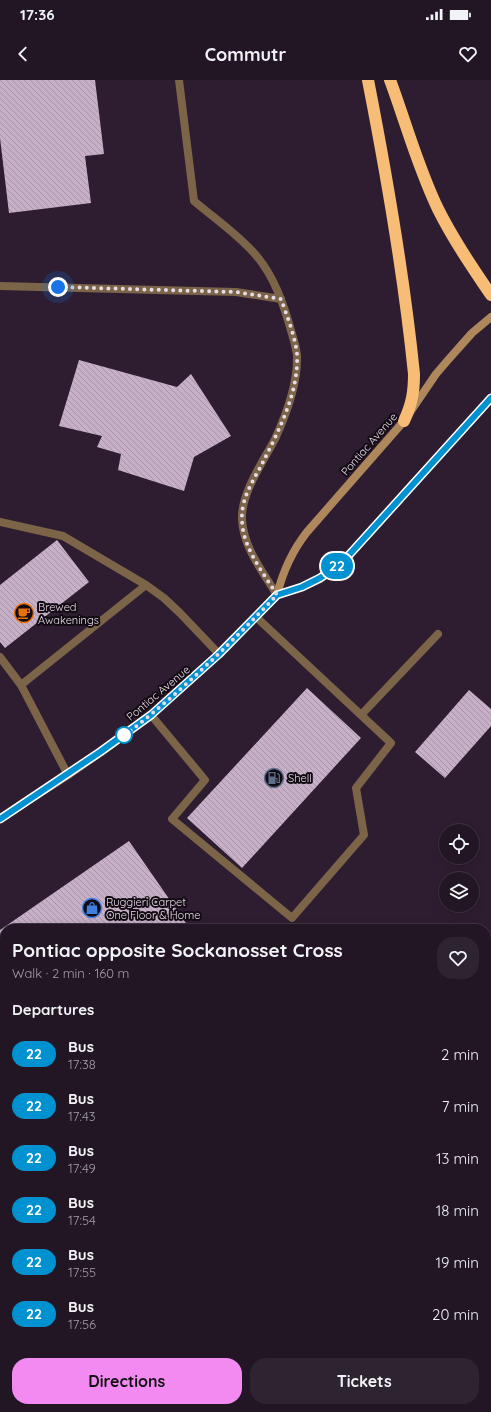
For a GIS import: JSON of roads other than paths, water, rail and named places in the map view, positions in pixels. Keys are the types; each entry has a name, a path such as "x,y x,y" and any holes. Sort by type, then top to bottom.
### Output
{"highway":[{"path":"368,80 390,200 414,374 412,403 404,421"},
{"path":"390,80 429,189 438,209 464,255 491,295"}],"main road":[{"name":"Pontiac Avenue","path":"277,595 282,576 297,545 306,532 404,421 436,374 472,333 491,316"},
{"name":"Pontiac Avenue","path":"0,819 111,745 151,715 219,654 277,595 302,587 320,578 344,560 491,398"}],"street":[{"path":"179,80 194,201 244,243 264,265 281,299 288,318 297,354 296,374 283,421 248,491 242,518 244,532 249,548 277,595"},
{"path":"0,286 236,292 281,299"},
{"path":"0,522 63,536 146,585 164,598 180,613 219,654"},
{"path":"20,685 146,585"},
{"path":"151,715 205,780 172,819 292,918 364,835 356,788 390,743 256,617"},
{"path":"361,715 438,634"},
{"path":"0,657 20,685 68,774"}],"place":[{"name":"Brewed Awakenings","path":"24,613"},
{"name":"Shell","path":"274,778"},
{"name":"Ruggieri Carpet One Floor & Home","path":"92,908"}]}
